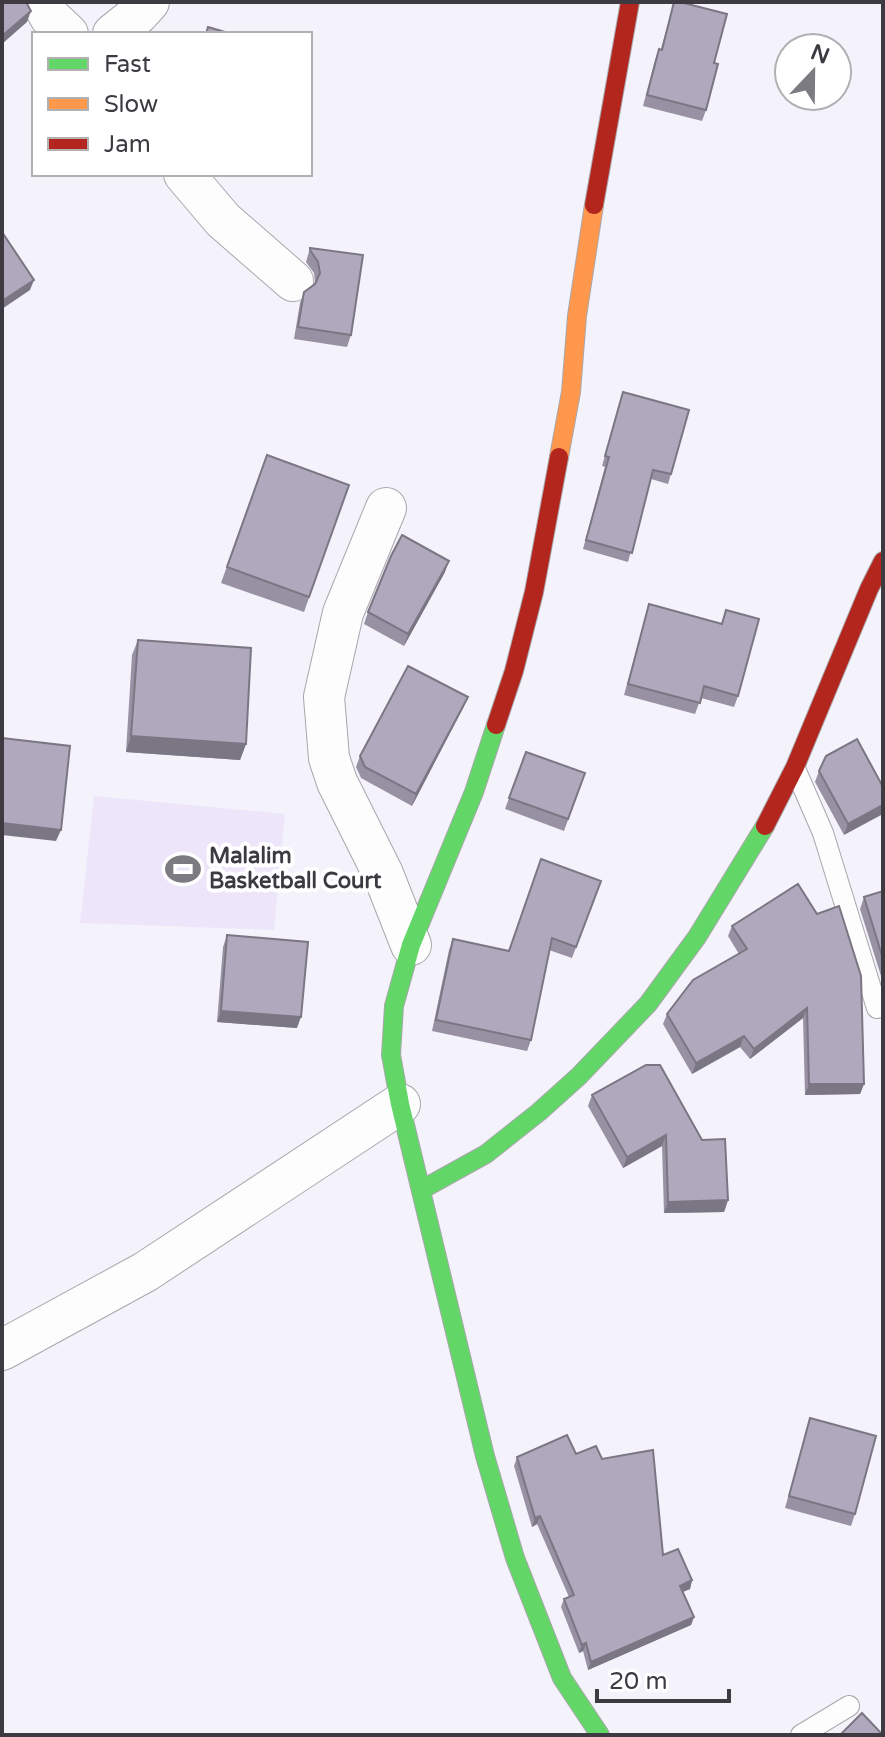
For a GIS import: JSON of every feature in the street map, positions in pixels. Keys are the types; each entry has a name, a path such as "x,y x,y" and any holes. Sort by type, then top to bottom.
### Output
{"street":[{"path":"42,2 50,17 66,32"},
{"path":"116,32 149,2"},
{"path":"600,1735 562,1678 515,1558 485,1456 400,1104 391,1055 394,1006 411,945 474,792 514,671 534,592 571,392 577,316 589,234 630,2"},
{"path":"186,176 223,220 293,281"},
{"path":"386,508 343,613 324,697 329,758 337,782 383,874 411,945"},
{"path":"421,1190 486,1154 539,1112 579,1076 648,1004 697,937 767,822 795,767 883,561"},
{"path":"2,1350 145,1272 400,1104"}],"lane":[{"path":"795,767 823,833 877,1008"},
{"path":"801,1735 849,1706"}],"shaded area":[{"name":"Malalim Basketball Court","path":"94,796 285,814 274,930 80,923"}],"building":[{"path":"2,2 26,2 31,11 2,36"},
{"path":"674,2 727,14 706,110 647,95"},
{"path":"208,27 225,32 207,32"},
{"path":"2,232 34,280 2,301"},
{"path":"310,248 363,255 351,335 298,327 304,292 315,284 320,273"},
{"path":"623,392 689,410 671,474 653,470 632,553 586,540"},
{"path":"267,455 349,485 309,597 227,567"},
{"path":"402,535 449,561 408,634 368,612"},
{"path":"649,604 722,624 726,610 759,619 738,696 704,686 700,703 628,684"},
{"path":"138,640 251,648 246,744 131,736"},
{"path":"408,666 468,697 416,794 365,767 360,756"},
{"path":"2,738 70,746 61,830 2,823"},
{"path":"857,739 883,787 883,805 848,824 819,771 826,756"},
{"path":"526,752 585,773 568,819 509,798"},
{"path":"541,859 601,881 576,947 552,938 531,1040 436,1020 453,939 509,951"},
{"path":"798,884 817,914 839,906 861,976 864,1084 809,1084 807,1008 754,1049 744,1036 696,1063 667,1014 693,980 747,949 732,926"},
{"path":"883,891 883,959 864,897"},
{"path":"227,935 308,942 301,1017 221,1011"},
{"path":"646,1065 660,1065 702,1140 725,1139 728,1200 668,1202 666,1135 627,1157 592,1095"},
{"path":"810,1418 876,1436 855,1514 789,1496"},
{"path":"567,1435 576,1454 596,1446 602,1459 653,1450 663,1555 678,1549 692,1580 680,1586 694,1617 591,1662 586,1643 582,1645 564,1599 574,1595 540,1516 535,1518 517,1457"},
{"path":"862,1713 883,1735 840,1735"}],"traffic: fast":[{"path":"496,725 474,792 411,945 394,1006 391,1055 400,1104 485,1456 515,1558 562,1678 600,1735"},
{"path":"421,1190 486,1154 539,1112 579,1076 648,1004 697,937 765,826"}],"traffic: slow":[{"path":"559,457 571,392 577,316 594,205"}],"traffic: jam":[{"path":"594,205 630,2"},
{"path":"496,725 514,671 534,592 559,457"},
{"path":"765,826 795,767 883,561"}],"place":[{"name":"Malalim Basketball Court","path":"183,869"}]}
